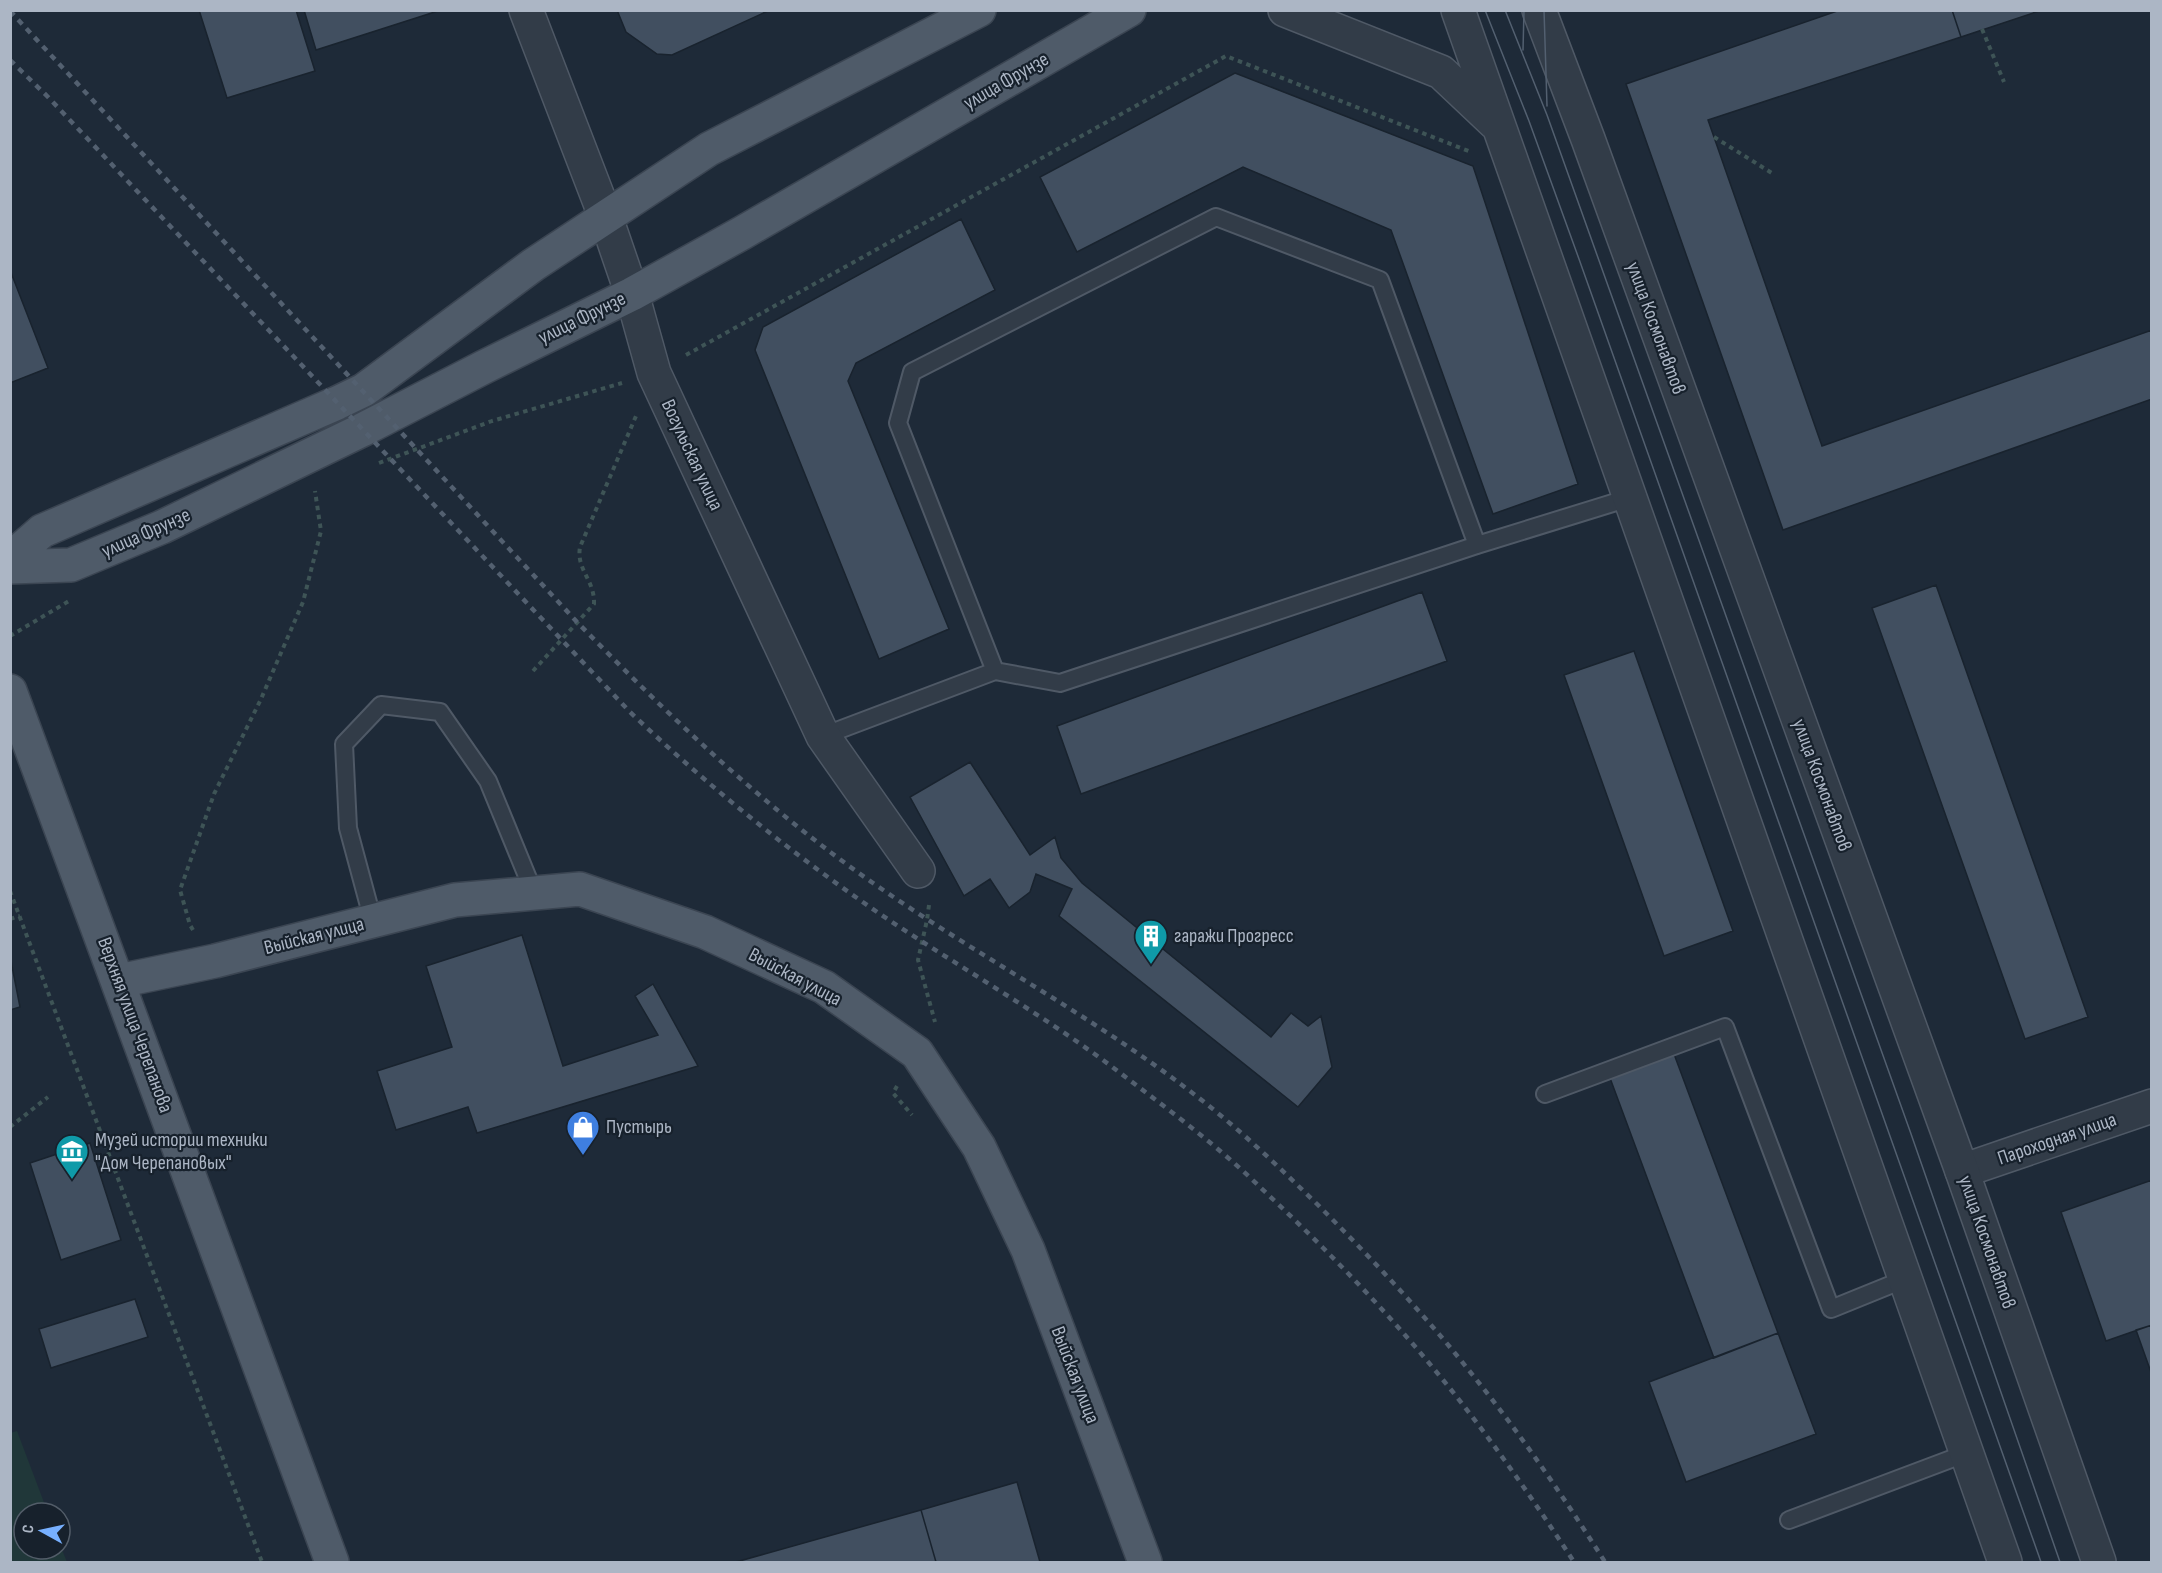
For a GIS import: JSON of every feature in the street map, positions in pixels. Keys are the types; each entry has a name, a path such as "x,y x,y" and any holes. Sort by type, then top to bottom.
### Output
{"main road":[{"path":"10,559 42,531 364,390 533,265 709,149 979,10"},
{"name":"улица Фрунзе","path":"10,567 71,565 162,527 362,430 632,294 1129,10"},
{"name":"Верхняя улица Черепанова","path":"10,691 332,1563"},
{"name":"Выйская улица","path":"119,981 215,961 455,900 580,889 705,932 824,987 917,1053 979,1148 1028,1250 1145,1563"}],"street":[{"name":"Вогульская улица","path":"526,10 606,218 632,294 654,373 823,736 918,871"},
{"path":"1285,10 1441,72 1499,127"},
{"path":"1458,10 2005,1563"},
{"name":"улица Космонавтов","path":"1539,10 1592,150 1962,1171 2099,1563"},
{"name":"Пароходная улица","path":"1962,1171 2151,1106"}],"lane":[{"path":"995,671 898,423 912,372 1216,217 1380,280 1477,545"},
{"path":"823,736 995,671 1060,683 1477,545 1629,498"},
{"path":"373,921 348,828 344,744 381,705 440,712 489,781 534,893"},
{"path":"1545,1094 1725,1027 1831,1309 1905,1279"},
{"path":"1789,1520 1967,1454"}],"path":[{"path":"1982,29 2004,82"},
{"path":"369,466 391,460 433,441 492,421 654,373 1226,56 1480,155"},
{"path":"1714,137 1775,175"},
{"path":"534,671 594,604 594,592 578,559 580,547 654,373"},
{"path":"215,961 190,925 180,890 214,794 261,699 303,602 321,531 314,480"},
{"path":"10,636 75,598"},
{"path":"10,891 262,1563"},
{"path":"10,919 20,916"},
{"path":"10,1127 48,1097"}],"green space":[{"path":"17,1431 43,1501 12,1501 12,1561 67,1562 11,1562 10,1433"}],"building":[{"path":"199,10 296,10 315,71 227,98"},
{"path":"304,10 441,10 316,50"},
{"path":"617,10 770,10 672,55 657,54 626,32"},
{"path":"1840,10 1952,10 1961,37 1708,120 1822,446 2152,330 2152,399 1783,530 1626,84"},
{"path":"1952,10 2042,10 1961,37"},
{"path":"1235,73 1473,166 1578,484 1493,514 1391,230 1243,167 1077,252 1040,177"},
{"path":"961,219 995,290 856,363 848,381 949,629 879,659 755,350 763,327"},
{"path":"10,270 48,368 10,383"},
{"path":"1936,585 2088,1017 2025,1039 1872,608"},
{"path":"1422,592 1447,661 1081,794 1057,726"},
{"path":"1634,651 1733,931 1664,956 1564,675"},
{"name":"гаражи Прогресс","path":"970,762 1030,855 1055,837 1061,858 1082,883 1271,1037 1291,1013 1308,1026 1321,1016 1332,1067 1298,1107 1059,916 1072,889 1036,874 1030,892 1009,908 990,879 964,896 910,797"},
{"path":"522,935 563,1066 658,1035 635,996 653,984 698,1066 477,1133 468,1107 396,1130 377,1071 452,1047 426,966"},
{"path":"10,956 20,1007 10,1010"},
{"path":"1674,1054 1778,1333 1714,1358 1610,1078"},
{"path":"90,1143 121,1240 61,1260 30,1163"},
{"path":"2152,1180 2152,1325 2106,1341 2061,1212"},
{"path":"135,1299 148,1337 51,1368 39,1329"},
{"path":"2152,1325 2152,1375 2136,1330"},
{"path":"1778,1333 1816,1434 1686,1482 1649,1382"},
{"path":"1017,1482 1040,1562 936,1562 921,1510"},
{"path":"921,1510 936,1562 736,1562"}],"tram line":[{"path":"1485,10 1529,121 1579,259 2041,1562"},
{"path":"1505,10 1547,115 1910,1131 2060,1562"},
{"path":"1523,50 1524,10"},
{"path":"1544,10 1547,106"}],"railway":[{"path":"10,11 577,622 719,760 794,824 873,883 915,912 1089,1021 1174,1079 1214,1110 1280,1168 1359,1247 1438,1333 1510,1422 1605,1562"},
{"path":"10,60 48,97 630,712 659,739 751,818 847,891 1054,1026 1169,1110 1243,1171 1329,1253 1434,1369 1507,1464 1574,1562"}],"place":[{"name":"гаражи Прогресс","path":"1151,965"},
{"name":"Пустырь","path":"583,1156"},
{"name":"Музей истории техники \"Дом Черепановых\"","path":"72,1180"}]}
